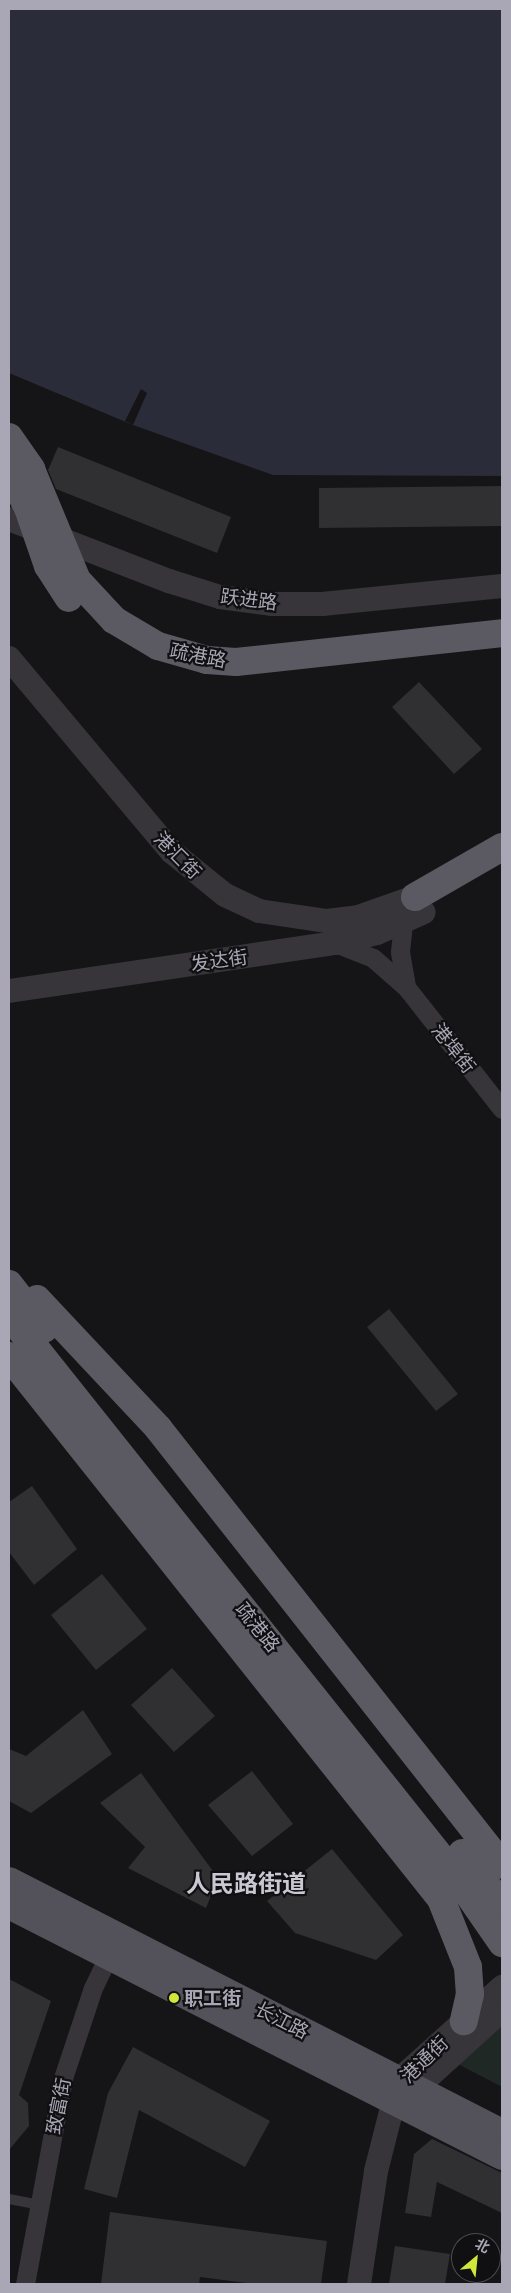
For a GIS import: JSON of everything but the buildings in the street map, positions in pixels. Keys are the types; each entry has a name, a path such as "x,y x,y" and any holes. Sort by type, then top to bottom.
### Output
{"highway":[{"name":"疏港路","path":"9,437 31,469 77,580 114,620 158,646 207,660 236,662 502,633"},
{"path":"9,471 28,508 48,566 62,589 102,634 149,663 204,678 267,679 502,651"},
{"path":"414,910 502,846"},
{"path":"414,910 502,868"},
{"path":"9,1273 92,1354 158,1428 502,1865"},
{"name":"疏港路","path":"9,1284 502,1906"},
{"name":"疏港路","path":"9,1315 455,1875 502,1943"},
{"path":"9,1356 441,1899 468,1967 470,1994 464,2022"}],"main road":[{"name":"长江路","path":"9,1881 113,1946"},
{"name":"长江路","path":"9,1905 113,1946 402,2089 502,2133"},
{"path":"402,2089 502,2156"}],"street":[{"name":"跃进路","path":"9,519 169,581 220,596 272,604 322,604 502,586"},
{"name":"港汇街","path":"9,658 196,876 225,895 259,911 290,934"},
{"name":"港汇街","path":"9,683 162,865 190,891 227,915 290,934 327,921 414,910"},
{"name":"发达街","path":"9,991 290,934 336,943 414,910"},
{"path":"406,987 400,952 414,910"},
{"name":"港埠街","path":"336,943 373,958 406,987 502,1109"},
{"name":"致富街","path":"25,2284 63,2078 93,1988 113,1946"},
{"name":"港通街","path":"402,2089 464,2022 502,1987"},
{"name":"港通街","path":"402,2089 502,2010"},
{"path":"358,2284 376,2171 402,2089"}],"lane":[{"path":"9,2199 39,2206"}],"shaded area":[{"path":"502,2022 502,2087 454,2062"}],"water":[{"path":"9,9 502,9 502,476 273,475 133,425 9,373"}],"pier":[{"path":"141,389 147,393 133,425 125,421"}],"place":[{"name":"职工街","path":"174,1998"}],"district":[{"name":"人民路街道","path":"246,1884"}]}
